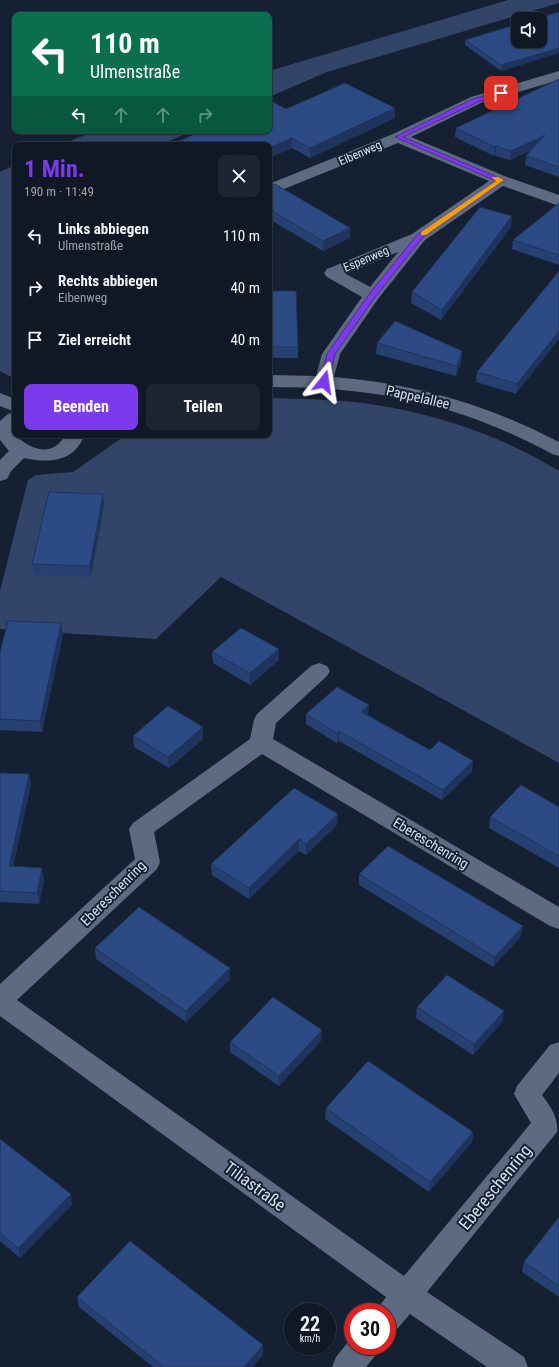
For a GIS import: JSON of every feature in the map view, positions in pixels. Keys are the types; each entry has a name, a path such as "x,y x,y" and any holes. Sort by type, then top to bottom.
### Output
{"street":[{"name":"Eibenweg","path":"272,189 398,137 476,100 540,82 559,75"},
{"path":"540,82 559,88"},
{"path":"398,137 501,180 559,201"},
{"name":"Espenweg","path":"372,295 333,273 419,236 501,180"},
{"name":"Espenweg","path":"324,382 331,354 372,295 419,236"},
{"name":"Pappelallee","path":"272,381 324,382 396,391 441,401 503,422 557,445"},
{"path":"0,399 12,405"},
{"path":"7,422 3,434 4,441 9,448 18,453 31,456 58,452 68,445 73,438"},
{"path":"0,474 2,469 18,453"},
{"path":"261,743 265,720 319,671"},
{"name":"Ebereschenring","path":"0,1001 148,862 140,829 261,743 559,919"},
{"name":"Tiliastraße","path":"0,1001 407,1295 513,1367"},
{"name":"Ebereschenring","path":"396,1308 547,1124 527,1094 559,1053"},
{"path":"347,1367 357,1355"}],"shaded area":[{"path":"508,0 559,0 559,3 529,12 511,12 511,17 327,72 272,96 272,70"},
{"path":"87,134 185,134 167,142 68,142"},
{"path":"12,166 12,377 0,371 0,172"},
{"path":"272,398 357,402 419,413 491,437 537,458 559,471 559,763 221,577 156,639 0,629 0,591 28,480 36,475 73,472 122,438 272,438"}],"building":[{"path":"559,12 559,48 501,65 465,40 511,26 511,48 547,48 547,15"},
{"path":"559,79 559,167 526,156 545,135 511,151 496,146 495,147 456,128"},
{"path":"345,83 395,108 310,148 292,138 272,147 272,142 177,142 195,134 272,134 272,102 286,109"},
{"path":"275,184 350,228 323,241 272,211 272,185"},
{"path":"559,203 559,255 513,240"},
{"path":"480,207 512,216 442,310 412,292"},
{"path":"559,271 559,331 517,384 477,372"},
{"path":"272,291 296,291 298,347 272,347"},
{"path":"395,321 462,351 457,366 377,343"},
{"path":"49,492 103,494 90,566 32,564"},
{"path":"8,621 61,623 40,721 0,719 0,652"},
{"path":"241,628 279,649 250,673 212,652"},
{"path":"337,687 369,705 361,712 430,750 439,741 473,761 443,790 339,731 337,733 306,714"},
{"path":"168,706 203,727 168,757 133,736"},
{"path":"0,773 29,774 9,866 42,868 37,893 0,891"},
{"path":"521,785 559,807 559,856 490,817"},
{"path":"294,788 338,814 306,844 299,839 249,888 211,864"},
{"path":"388,846 523,926 495,957 359,874"},
{"path":"139,907 230,968 186,1011 95,948"},
{"path":"447,975 504,1011 474,1044 417,1007"},
{"path":"273,997 322,1030 279,1076 230,1042"},
{"path":"368,1061 473,1132 430,1182 326,1108"},
{"path":"0,1139 71,1194 18,1248 0,1233"},
{"path":"559,1217 559,1286 524,1262"},
{"path":"130,1241 263,1345 244,1367 164,1367 77,1297"}],"slow traffic":[{"path":"423,234 501,180 496,178"}],"route":[{"path":"324,382 331,354 372,295 419,236 501,180 398,137 476,100 501,93"}]}
